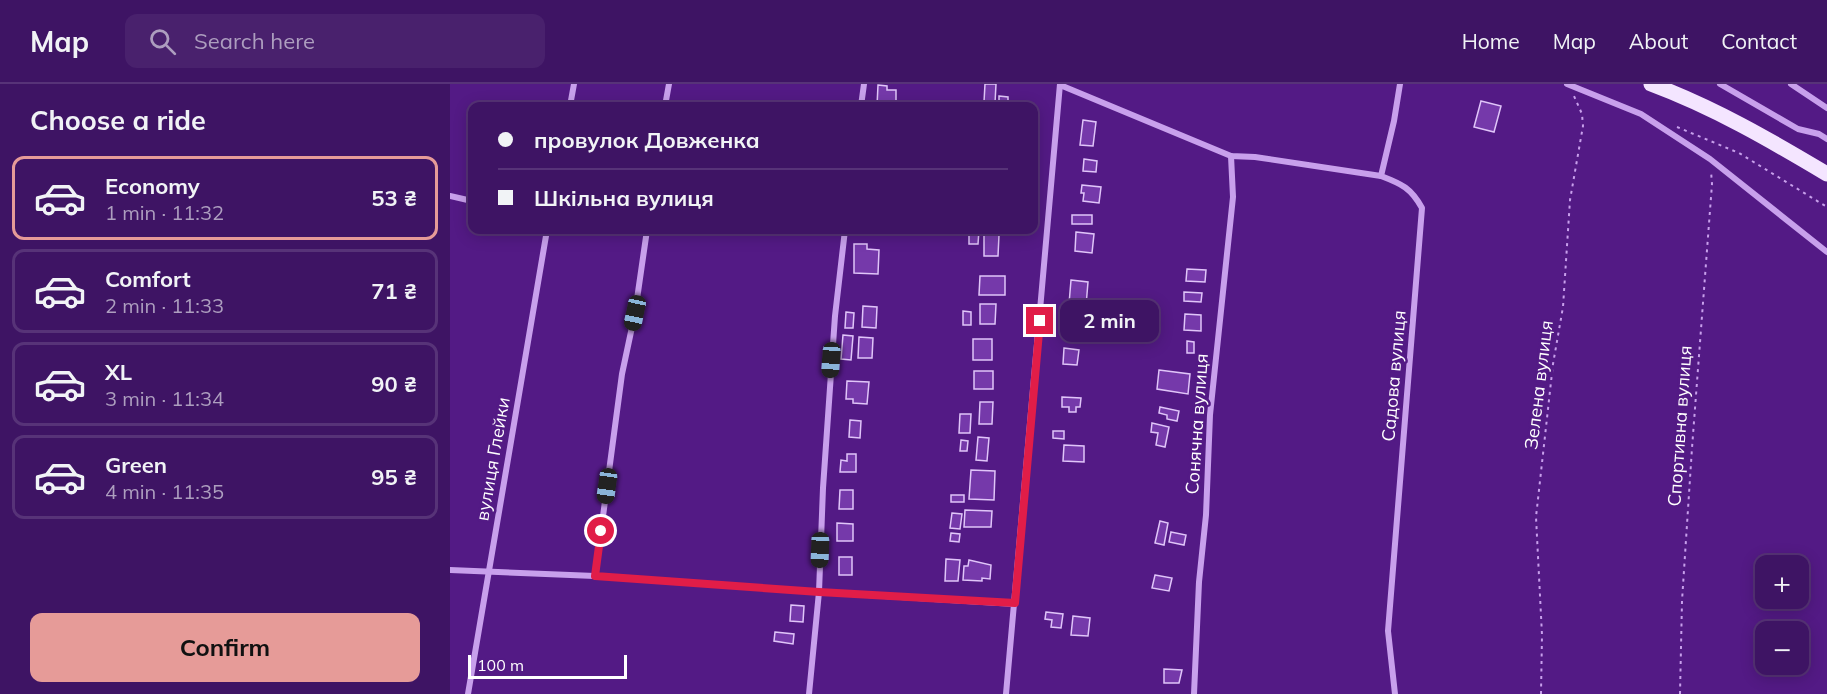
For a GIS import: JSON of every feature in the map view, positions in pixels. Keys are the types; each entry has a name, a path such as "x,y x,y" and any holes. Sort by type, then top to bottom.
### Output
{"main road":[{"path":"1651,84 1760,134 1827,174"}],"street":[{"path":"571,102 574,84"},
{"path":"666,102 669,84"},
{"path":"862,102 864,84"},
{"path":"1381,176 1400,84"},
{"path":"1568,84 1641,114 1710,159 1827,252"},
{"path":"1720,84 1798,129 1819,134 1827,139"},
{"path":"1791,84 1827,108"},
{"path":"1006,694 1060,85"},
{"name":"Садова вулиця","path":"1060,85 1231,156 1255,157 1381,176 1398,182 1414,193 1422,208 1388,631 1395,694"},
{"path":"1819,134 1827,133"},
{"name":"Сонячна вулиця","path":"1194,694 1210,415 1233,197 1231,156"},
{"path":"450,196 468,200"},
{"name":"вулиця Глейки","path":"468,694 546,234"},
{"path":"595,576 622,374 635,313 646,234"},
{"path":"809,694 819,592 831,360 845,234"},
{"path":"450,570 595,576 1015,603"}],"path":[{"name":"Зелена вулиця","path":"1540,694 1542,635 1536,518 1553,364 1563,307 1570,200 1583,126 1582,114 1568,84"},
{"path":"1671,125 1739,153 1827,207"},
{"name":"Спортивна вулиця","path":"1680,694 1683,589 1712,184 1710,159"}],"building":[{"path":"985,84 996,84 995,102 984,102"},
{"path":"878,85 887,86 887,90 896,90 896,102 877,102"},
{"path":"999,96 1008,97 1008,102 999,102"},
{"path":"1481,101 1501,106 1494,132 1474,127"},
{"path":"1083,120 1096,122 1093,146 1080,145"},
{"path":"1084,159 1097,161 1096,172 1083,171"},
{"path":"1082,185 1101,187 1099,203 1083,201"},
{"path":"1072,215 1092,215 1092,224 1072,224"},
{"path":"1076,232 1094,234 1092,253 1075,251"},
{"path":"969,234 979,234 978,244 969,244"},
{"path":"984,235 999,235 998,256 984,256"},
{"path":"854,244 867,244 867,249 879,250 878,274 854,273"},
{"path":"1187,269 1206,270 1205,282 1186,281"},
{"path":"980,276 1005,276 1005,295 979,295"},
{"path":"1071,280 1088,282 1086,306 1069,304"},
{"path":"1184,292 1202,293 1201,302 1184,301"},
{"path":"980,304 996,304 995,324 980,324"},
{"path":"863,306 877,307 876,328 862,327"},
{"path":"963,311 971,312 971,325 963,325"},
{"path":"846,312 854,313 853,328 845,328"},
{"path":"1185,314 1201,315 1201,331 1184,330"},
{"path":"843,335 853,336 851,360 841,359"},
{"path":"859,337 873,338 872,358 858,358"},
{"path":"973,339 992,339 992,360 973,360"},
{"path":"1187,341 1194,342 1194,353 1187,353"},
{"path":"1064,348 1079,350 1077,365 1063,364"},
{"path":"1159,370 1190,374 1188,394 1157,389"},
{"path":"974,371 993,371 993,389 974,389"},
{"path":"847,381 869,382 867,404 853,403 853,399 846,399"},
{"path":"1062,397 1081,398 1080,407 1076,407 1076,412 1069,412 1069,407 1062,407"},
{"path":"980,402 993,402 992,424 979,424"},
{"path":"1160,407 1179,411 1177,421 1167,419 1167,415 1159,413"},
{"path":"960,414 971,414 970,433 959,433"},
{"path":"850,420 861,421 860,438 849,437"},
{"path":"1152,423 1169,427 1165,447 1156,445 1158,433 1151,432"},
{"path":"1053,431 1064,431 1064,439 1053,438"},
{"path":"978,437 989,438 987,461 976,460"},
{"path":"961,440 968,441 967,451 960,451"},
{"path":"1064,445 1084,446 1084,462 1063,461"},
{"path":"847,454 856,454 856,472 840,472 841,460 847,461"},
{"path":"971,470 995,471 994,500 969,499"},
{"path":"840,490 853,490 853,509 839,509"},
{"path":"951,495 964,495 964,502 951,502"},
{"path":"965,510 992,511 991,527 964,527"},
{"path":"952,513 962,514 960,529 950,528"},
{"path":"1160,521 1168,523 1164,545 1155,543"},
{"path":"837,523 853,524 853,541 837,541"},
{"path":"1171,532 1186,535 1184,545 1169,542"},
{"path":"951,533 960,534 959,542 950,541"},
{"path":"839,557 852,557 852,575 839,575"},
{"path":"946,559 960,560 958,581 945,581"},
{"path":"969,560 991,565 990,579 963,580 964,566 968,566"},
{"path":"1155,575 1172,578 1169,591 1152,588"},
{"path":"791,605 804,606 803,622 790,621"},
{"path":"1046,612 1063,614 1061,628 1051,627 1052,620 1045,619"},
{"path":"1073,616 1090,618 1088,636 1071,635"},
{"path":"775,632 794,634 793,644 774,641"},
{"path":"1164,669 1182,670 1179,683 1164,683"}],"route":[{"path":"601,531 595,576 1015,603 1040,321"}]}
